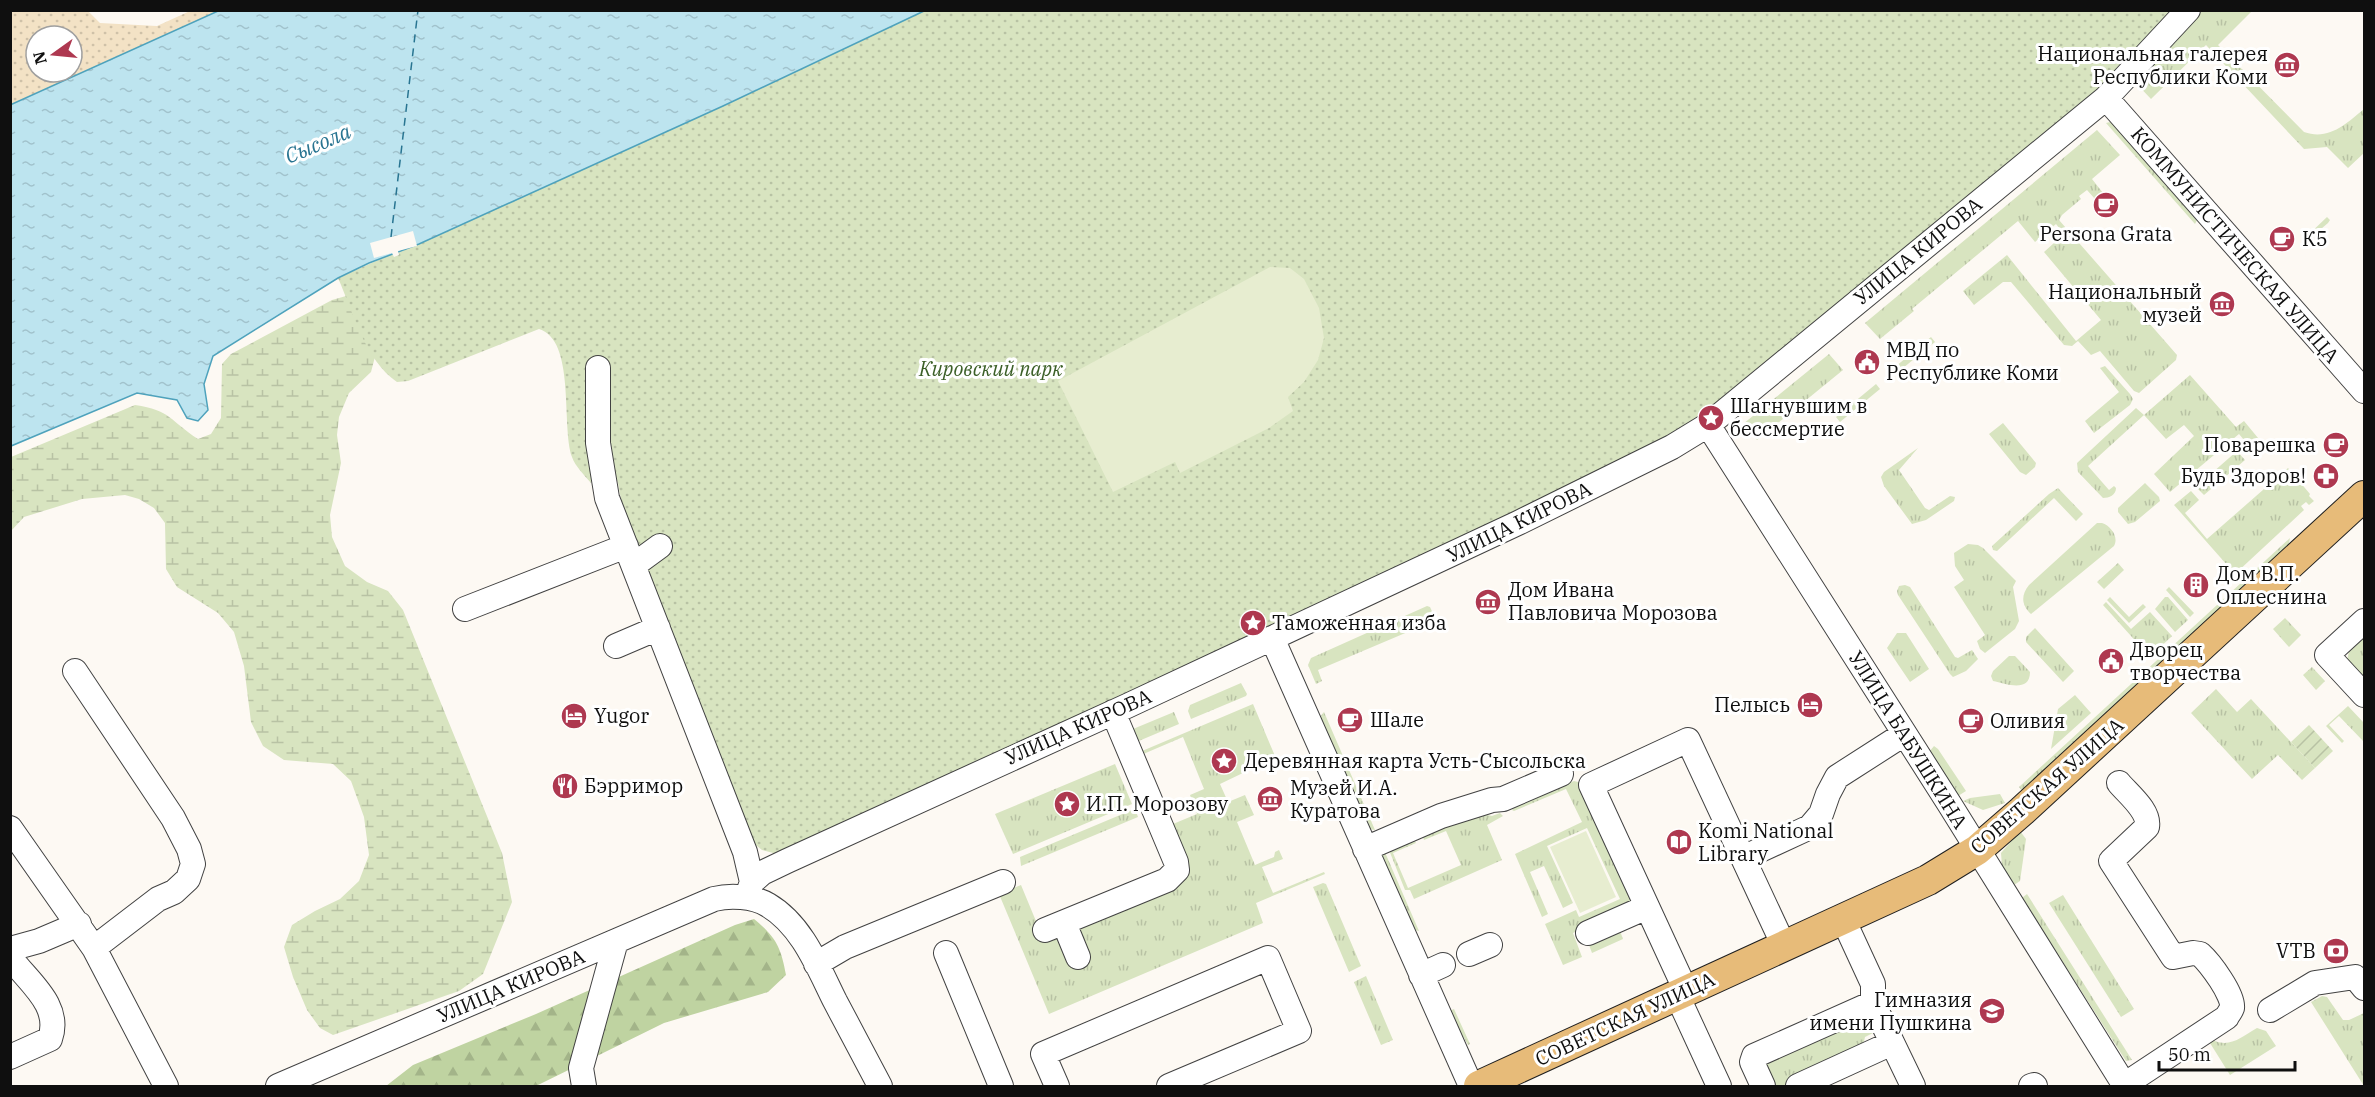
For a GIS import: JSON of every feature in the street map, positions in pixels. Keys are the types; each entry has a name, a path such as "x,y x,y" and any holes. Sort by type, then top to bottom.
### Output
{"main road":[{"name":"СОВЕТСКАЯ УЛИЦА","path":"1479,1086 1928,880 1977,850 2022,812 2364,496"}],"street":[{"name":"УЛИЦА КИРОВА","path":"289,1084 714,898 749,890 762,873 787,861 1518,523 1672,447 1708,425 2106,98 2188,10"},
{"name":"КОММУНИСТИЧЕСКАЯ УЛИЦА","path":"2106,98 2364,392"},
{"path":"598,368 598,443 607,498 745,852 749,890 785,918 806,945 880,1086"},
{"name":"УЛИЦА БАБУШКИНА","path":"1708,425 2124,1086"},
{"path":"465,609 660,546"},
{"path":"2364,621 2327,655 2364,695"},
{"path":"616,646 658,627"},
{"path":"1272,638 1471,1086"},
{"path":"75,671 173,818 189,849 193,864 188,879 174,892 158,899 94,948"},
{"path":"1078,957 1054,927 1167,880 1177,870 1176,862 1113,712"},
{"path":"1743,858 1810,826 1821,814 1837,777 1904,734"},
{"path":"1719,1086 1647,907 1592,785 1688,740 1784,946"},
{"path":"1365,849 1442,816 1492,800 1503,799 1561,774"},
{"path":"2119,783 2147,816 2148,823 2111,861 2173,957 2200,954 2227,990 2232,1010 2227,1017 2124,1086"},
{"path":"10,828 94,948 166,1086"},
{"path":"816,964 846,947 1003,882"},
{"path":"1588,933 1647,907"},
{"path":"1843,919 1874,984 1873,1003 1913,1086"},
{"path":"10,949 39,941 79,924"},
{"path":"584,1086 581,1068 616,941"},
{"path":"946,953 1001,1086"},
{"path":"10,957 47,1002 53,1016 54,1029 51,1039 10,1057"},
{"path":"1057,1086 1043,1054 1268,958 1299,1031 1169,1086"},
{"path":"1421,975 1443,965"},
{"path":"2270,1010 2315,983 2355,977 2364,988"},
{"path":"1763,1086 1752,1062 1754,1056 1873,1003"},
{"path":"1798,1086 1892,1043"}],"green space":[{"path":"2203,10 2252,11 2218,45 2304,132 2322,134 2337,129 2364,109 2364,153 2348,168 2327,147 2304,149 2206,45 2151,99 2132,79"},
{"name":"Кировский парк","path":"924,11 2178,11 2074,114 1726,396 1666,439 1301,614 777,854 762,850 752,842 624,516 614,473 593,474 591,483 573,460 569,443 563,366 551,336 539,329 408,381 397,382 386,373 368,349 338,278 723,106"},
{"path":"2106,123 2115,123 2198,218 2195,224"},
{"path":"2097,130 2120,155 2092,179 2103,193 2095,199 2087,190 2059,220 2177,355 2176,360 2139,393 2134,391 2100,351 2091,355 2078,341 2072,346 2064,345 2011,282 2003,282 1974,305 1963,291 2007,255 2076,341 2101,320 2044,252 2064,234 2056,224 2035,242 2018,221 1912,309 1914,311 1880,339 1865,323"},
{"path":"2327,217 2330,220 2328,223 2307,241 2306,237"},
{"path":"1270,267 1290,268 1304,279 1319,308 1324,338 1318,360 1304,382 1288,397 1293,411 1269,428 1180,473 1175,462 1113,492 1058,381"},
{"path":"346,296 352,301 376,353 371,372 349,393 339,417 337,435 341,463 330,515 332,537 345,566 367,582 388,591 403,610 502,853 512,902 483,974 459,991 333,1035 320,1028 307,1010 293,977 284,947 292,925 340,899 359,881 369,855 364,817 351,781 333,764 284,760 263,746 251,722 244,666 234,632 218,613 177,587 166,569 165,523 154,508 139,499 125,495 82,499 24,517 11,531 11,457 135,405 163,413 198,439 211,434 221,418 222,364 231,354 332,300"},
{"path":"1931,337 1935,342 1892,377 1889,372"},
{"path":"1829,354 1843,370 1757,440 1743,424"},
{"path":"2105,366 2133,399 2130,405 2094,433 2085,421 2119,392 2100,368"},
{"path":"2190,375 2236,427 2244,421 2263,444 2254,452 2239,434 2170,492 2154,474 2194,436 2184,425 2166,439 2144,415"},
{"path":"1876,384 1880,389 1840,422 1836,417"},
{"path":"2136,408 2144,415 2088,466 2109,490 2114,486 2116,488 2112,496 2103,498 2078,472 2077,463"},
{"path":"2003,423 2036,463 2026,475 2020,472 1989,434"},
{"path":"1918,448 1899,470 1925,508 1929,510 1950,496 1955,497 1954,501 1926,520 1912,524 1884,486 1881,477 1884,472"},
{"path":"2237,451 2245,460 2204,495 2196,487"},
{"path":"2288,468 2314,501 2309,505 2306,502 2301,506 2304,510 2235,574 2174,505 2191,491 2199,500 2185,513 2207,539"},
{"path":"2145,483 2160,501 2135,522 2128,524 2118,512 2118,508"},
{"path":"2058,488 2083,514 2076,521 2054,498 1997,551 1993,550 1992,546"},
{"path":"2097,523 2102,523 2113,532 2116,539 2114,546 2031,614 2023,600 2029,585"},
{"path":"2290,538 2288,548 2024,793 2019,787"},
{"path":"1968,544 1983,548 2016,581 2013,587 2019,621 2015,629 1985,653 1980,649 1977,641 1985,635 1954,587 1964,580 1955,566 1954,553"},
{"path":"2118,563 2124,570 2104,589 2097,582"},
{"path":"1899,586 1910,587 1955,657 1958,658 1972,650 1978,659 1966,671 1953,677 1950,674 1898,595"},
{"path":"2169,587 2194,613 2190,617 2166,590"},
{"path":"2110,597 2129,617 2143,604 2146,607 2129,623 2107,600"},
{"path":"2165,597 2168,597 2188,620 2175,632 2155,609"},
{"path":"2106,602 2131,629 2150,612 2172,636 2150,657 2103,605"},
{"path":"1427,606 1430,607 1436,620 1318,670 1322,681 1316,684 1308,665 1311,658"},
{"path":"2285,618 2301,635 2289,647 2273,629"},
{"path":"2035,628 2074,671 2063,682 2026,642 2026,637"},
{"path":"1897,633 1906,633 1929,669 1910,682 1887,648"},
{"path":"2364,637 2364,683 2347,661 2349,651"},
{"path":"2009,656 2015,656 2030,672 2026,683 2016,686 1993,681 1991,676 1993,671"},
{"path":"2312,667 2325,681 2316,690 2303,675"},
{"path":"1241,683 1246,696 1191,719 1188,711 1190,705"},
{"path":"2216,689 2237,712 2251,699 2315,768 2302,780 2278,755 2252,779 2191,713"},
{"path":"2075,695 2091,713 2051,749 2058,709"},
{"path":"1253,704 1275,756 1244,769 1245,772 1220,784 1228,802 1245,795 1254,815 1237,822 1255,865 1274,857 1275,852 1279,850 1283,859 1262,867 1273,893 1324,872 1325,874 1256,903 1263,923 1049,1014 999,894 1021,885 1043,938 1077,927 1177,884 1173,824 1197,814 1190,795 1204,789 1183,737 1141,755 1135,754"},
{"path":"2348,706 2364,723 2364,742 2339,716 2329,725 2344,741 2342,743 2326,726"},
{"path":"1174,712 1179,724 1134,743 1133,729"},
{"path":"1324,712 1375,830 1369,829 1319,718"},
{"path":"2309,725 2333,751 2315,768 2291,742"},
{"path":"1934,746 1966,791 1958,796 1929,752"},
{"path":"1115,764 1132,804 1013,854 995,814"},
{"path":"1574,781 1582,783 1636,904 1573,933 1582,957 1563,965 1545,924 1576,910 1579,917 1620,899 1587,828 1547,846 1573,903 1563,908 1544,866 1530,872 1548,914 1542,917 1515,854 1582,822 1566,789 1512,810 1514,807"},
{"path":"2000,794 2005,803 1983,810 1963,801 1970,798"},
{"path":"1132,810 1136,811 1138,817 1021,866 1020,857"},
{"path":"1500,813 1503,816 1487,825 1502,860 1414,899 1410,890 1405,890 1389,850 1411,834 1416,843 1393,853 1408,888 1461,865 1446,831 1424,840 1420,830 1483,814 1492,816"},
{"path":"1586,831 1616,897 1580,913 1550,847"},
{"path":"2020,831 2026,839 2020,881 2014,885 2002,866 2001,853"},
{"path":"1384,850 1419,931 1414,930 1380,853"},
{"path":"1326,884 1361,966 1349,972 1313,887"},
{"path":"2027,894 2132,1060 2126,1061 2022,898"},
{"path":"2063,895 2134,1009 2121,1017 2049,903"},
{"path":"754,919 768,931 776,943 786,975 768,992 664,1023 536,1086 386,1086 413,1065 536,1014 735,925"},
{"path":"1620,931 1623,939 1592,953 1589,945"},
{"path":"1366,976 1393,1040 1381,1045 1354,982"},
{"path":"2322,996 2327,997 2343,1020 2349,1020 2364,1013 2364,1086 2311,1002"},
{"path":"1454,1009 1470,1044 1468,1045 1449,1011"},
{"path":"1864,1010 1879,1030 1865,1037 1863,1046 1791,1086 1766,1086 1756,1060"},
{"path":"2257,1028 2266,1031 2276,1046 2230,1075 2210,1043 2162,1074 2207,1037 2221,1043 2233,1042"}],"sand":[{"path":"10,11 88,11 100,23 157,26 190,11 218,11 84,72 84,24 24,24 24,84 57,84 11,105"}],"water":[{"name":"Сысола","path":"218,11 924,11 723,106 419,244 369,263 338,278 213,356 204,384 208,410 198,421 187,418 177,400 137,393 11,446 10,105 56,84 84,84 84,72"}],"pier":[{"path":"413,231 417,246 398,251 399,255 394,257 392,253 374,258 370,243"}],"ferry route":[{"path":"391,237 418,10"}],"place":[{"name":"Национальная галерея Республики Коми","path":"2287,65"},
{"name":"Persona Grata","path":"2106,205"},
{"name":"К5","path":"2282,239"},
{"name":"Национальный музей","path":"2222,304"},
{"name":"МВД по Республике Коми","path":"1867,362"},
{"name":"Шагнувшим в бессмертие","path":"1711,418"},
{"name":"Поварешка","path":"2336,445"},
{"name":"Будь Здоров!","path":"2326,476"},
{"name":"Дом В.П. Оплеснина","path":"2196,585"},
{"name":"Дом Ивана Павловича Морозова","path":"1488,602"},
{"name":"Таможенная изба","path":"1253,623"},
{"name":"Дворец творчества","path":"2111,661"},
{"name":"Пелысь","path":"1810,705"},
{"name":"Yugor","path":"574,716"},
{"name":"Шале","path":"1350,720"},
{"name":"Оливия","path":"1971,721"},
{"name":"Деревянная карта Усть-Сысольска","path":"1224,761"},
{"name":"Бэрримор","path":"565,786"},
{"name":"Музей И.А. Куратова","path":"1270,799"},
{"name":"И.П. Морозову","path":"1067,804"},
{"name":"Komi National Library","path":"1679,842"},
{"name":"VTB","path":"2336,951"},
{"name":"Гимназия имени Пушкина","path":"1992,1011"}]}
